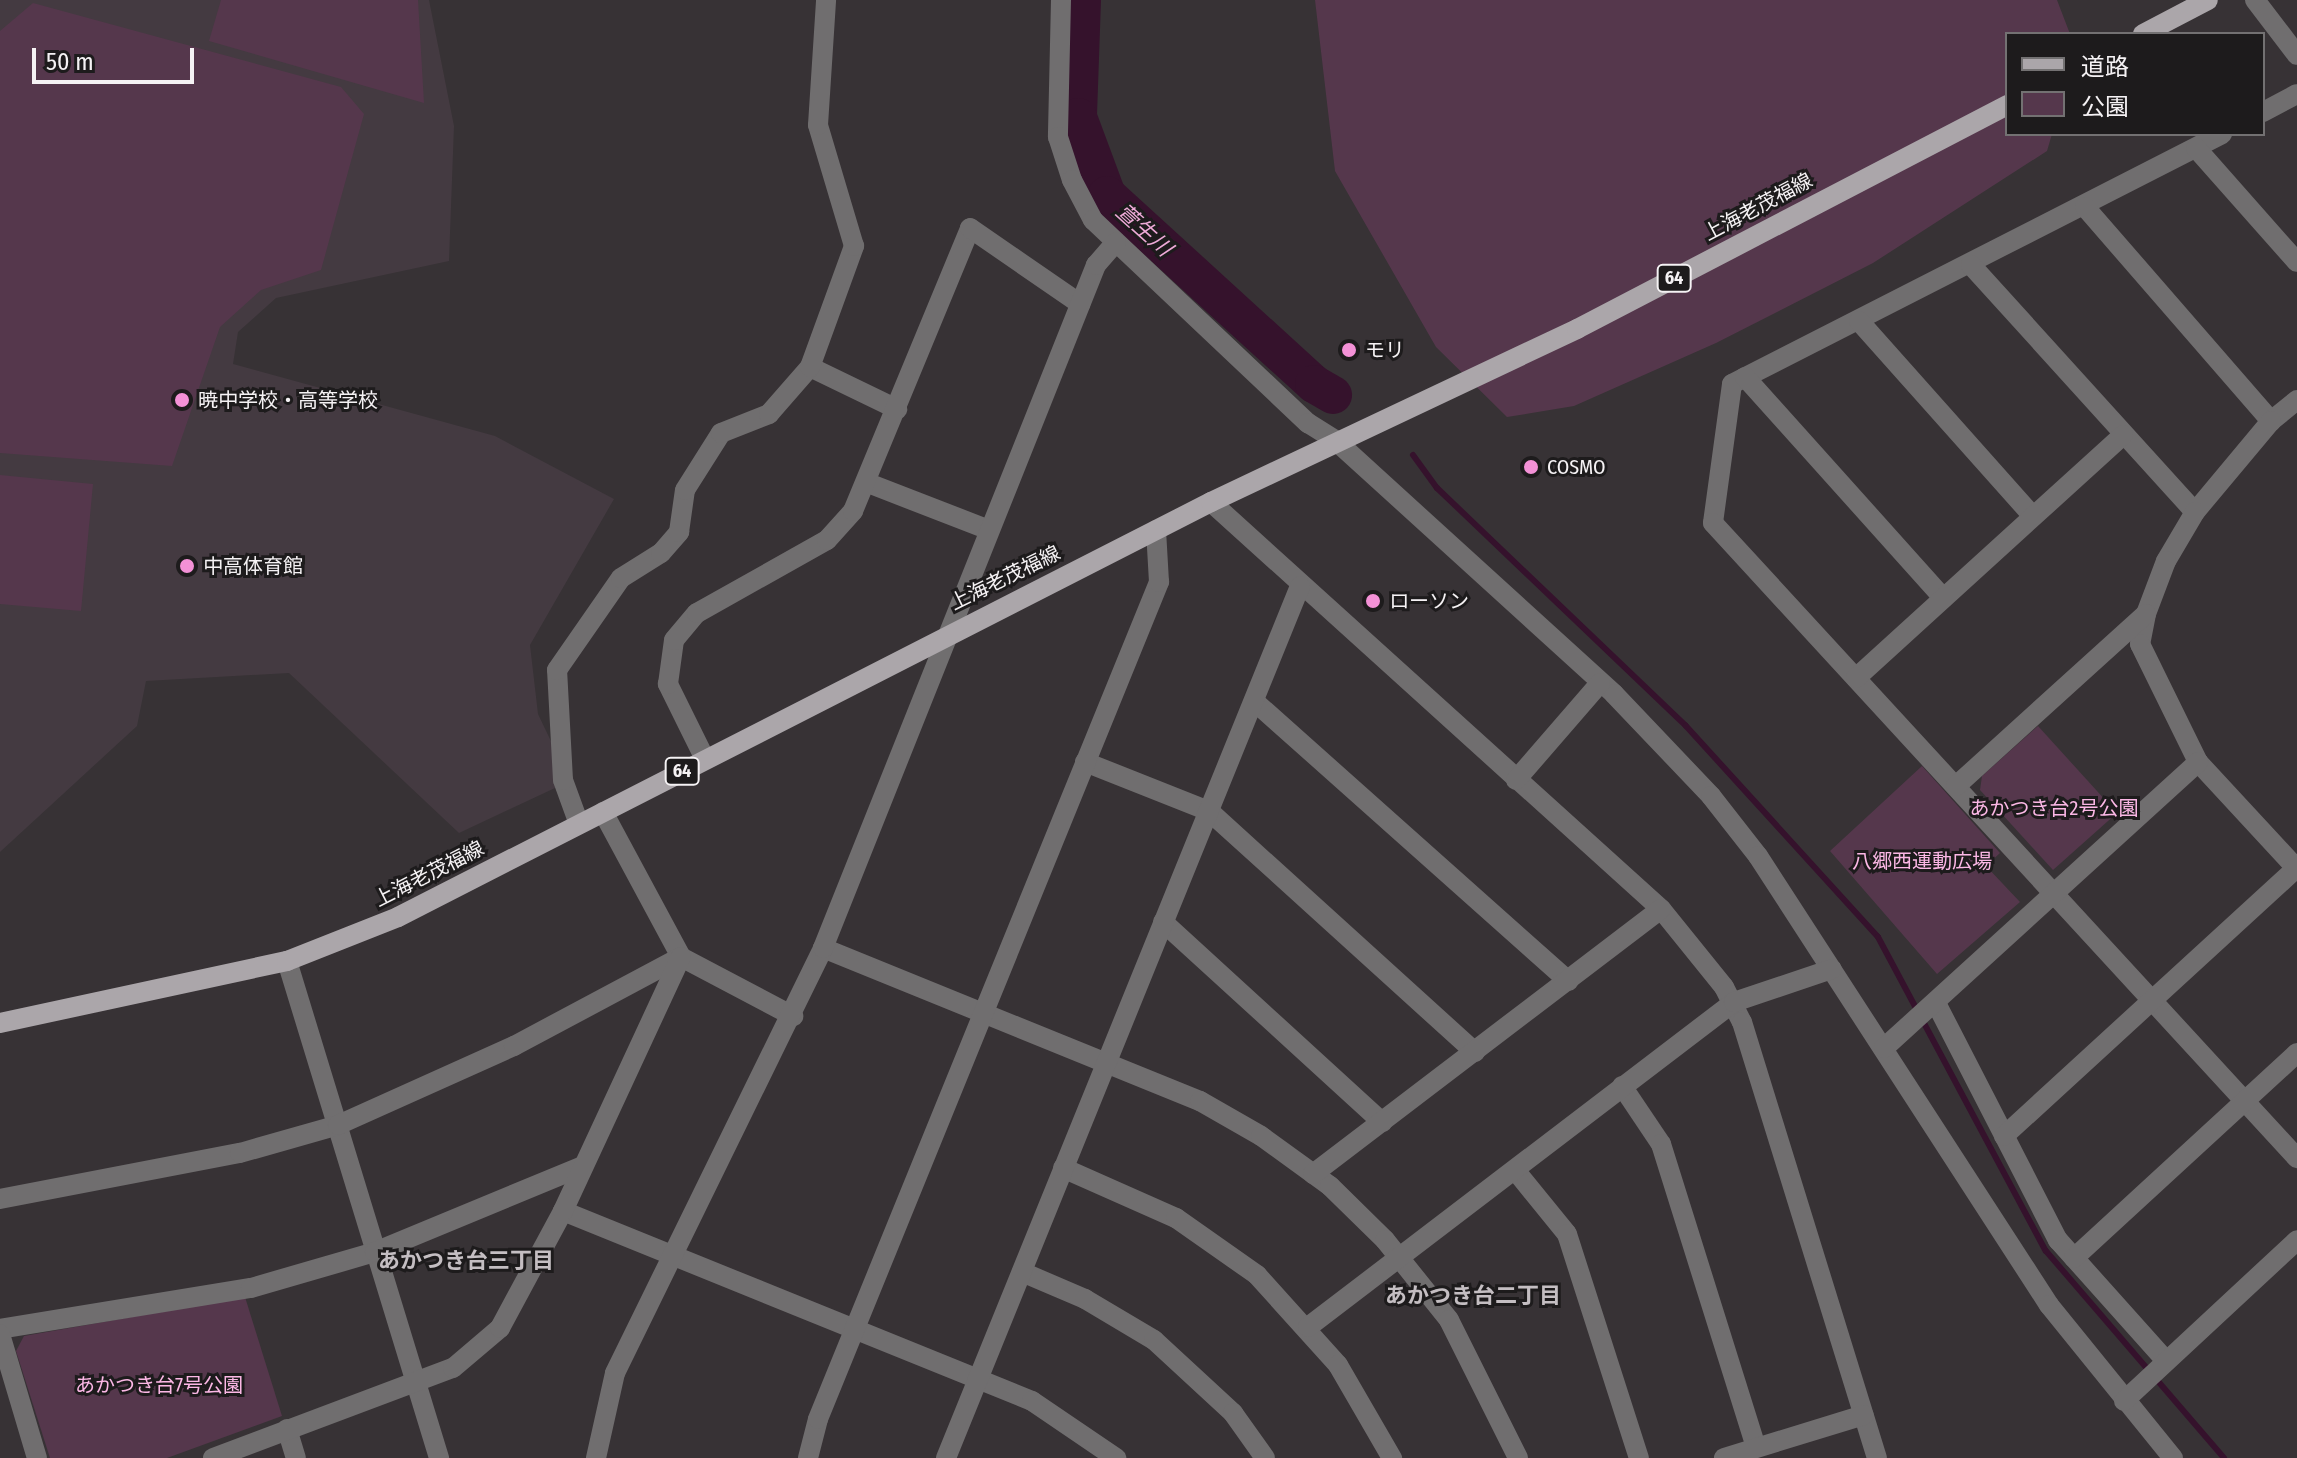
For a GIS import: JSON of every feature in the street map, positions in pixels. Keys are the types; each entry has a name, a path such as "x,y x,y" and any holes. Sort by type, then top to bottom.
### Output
{"main road":[{"path":"2147,32 2208,0"},
{"name":"上海老茂福線","path":"0,1023 287,961 398,917 950,633 1335,440 1577,329 2005,106"}],"street":[{"path":"579,824 563,780 557,670 621,578 661,553 679,532 685,490 721,433 769,414 810,367 854,246 818,125 826,0"},
{"path":"1061,0 1058,137 1083,205 1116,242 1308,423 1335,440 1600,683 1711,796 1758,856 2049,1305 2172,1458"},
{"path":"2255,0 2297,55"},
{"path":"2265,111 2297,94"},
{"path":"2218,136 2085,207 1732,384 1713,523 2297,1158"},
{"path":"2196,148 2297,262"},
{"path":"2085,207 2271,421"},
{"path":"705,759 668,684 674,640 711,603 827,540 853,511 868,483 970,228 1080,304"},
{"path":"596,1458 615,1373 793,1016 1096,265 1116,242"},
{"path":"1971,265 2195,512"},
{"path":"1859,321 2033,516"},
{"path":"810,367 897,409"},
{"path":"1745,377 1943,598"},
{"path":"2004,1136 2297,868 2198,762 2140,644 2146,614 2166,561 2195,512 2271,421 2297,400"},
{"path":"1856,678 2123,435"},
{"path":"868,483 989,530"},
{"path":"1211,502 1300,586 1661,909 1734,1002 1877,1458"},
{"path":"808,1458 855,1329 1159,582 1156,530"},
{"path":"946,1458 1300,586"},
{"path":"1956,786 2146,614"},
{"path":"1516,780 1600,683"},
{"path":"1254,701 1568,981"},
{"path":"1085,762 1209,811 1475,1052"},
{"path":"1884,1048 2198,762"},
{"path":"603,812 681,957 793,1016"},
{"path":"1313,1174 1661,909"},
{"path":"1163,922 1382,1122"},
{"path":"823,948 984,1011 1220,1111 1313,1174 1399,1256 1449,1320 1518,1458"},
{"path":"0,1199 240,1153 338,1125 486,1060 681,957"},
{"path":"213,1458 416,1383 468,1359 500,1328 563,1211 681,957"},
{"path":"287,961 439,1458"},
{"path":"1308,1327 1734,1002 1832,969"},
{"path":"1932,1006 2058,1240 2162,1364"},
{"path":"2074,1258 2297,1053"},
{"path":"1622,1086 1661,1144 1756,1448"},
{"path":"37,1458 0,1332 251,1288 375,1252 583,1166"},
{"path":"1063,1168 1143,1201 1202,1234 1257,1275 1308,1327 1360,1397 1392,1458"},
{"path":"1515,1170 1567,1234 1639,1458"},
{"path":"563,1211 1051,1410 1116,1458"},
{"path":"2124,1401 2297,1240"},
{"path":"1022,1272 1085,1299 1154,1340 1233,1413 1265,1458"},
{"path":"1724,1458 1864,1415"},
{"path":"287,1429 296,1458"}],"shaded area":[{"name":"暁中学校・高等学校","path":"0,0 429,0 454,126 449,261 276,298 238,332 233,364 495,436 614,499 530,645 538,714 570,781 459,833 289,673 146,681 137,726 0,852"}],"green space":[{"path":"221,0 418,0 424,103 209,41"},
{"path":"1315,0 2057,0 2069,32 2005,32 2005,136 2051,136 2047,151 1873,263 1716,343 1574,406 1507,417 1436,347 1335,171"},
{"path":"33,3 341,87 364,114 321,270 261,290 220,327 172,466 0,453 0,31"},
{"path":"0,475 93,484 81,611 0,604"},
{"name":"あかつき台2号公園","path":"2038,726 2117,813 2053,870 1980,790 1982,776"},
{"name":"八郷西運動広場","path":"1922,766 2000,853 1986,866 2020,902 1937,974 1830,851"},
{"name":"あかつき台7号公園","path":"245,1297 282,1416 167,1458 50,1458 16,1351 24,1336"}],"waterway":[{"name":"萱生川","path":"1082,0 1078,117 1107,195 1314,384 1333,395"},
{"path":"1413,455 1437,488 1686,726 1878,937 2046,1251 2224,1458"}],"place":[{"name":"モリ","path":"1349,350"},
{"name":"暁中学校・高等学校","path":"182,400"},
{"name":"COSMO","path":"1531,467"},
{"name":"中高体育館","path":"187,566"},
{"name":"ローソン","path":"1373,601"}],"district":[{"name":"あかつき台三丁目","path":"466,1261"},
{"name":"あかつき台二丁目","path":"1473,1296"}]}
